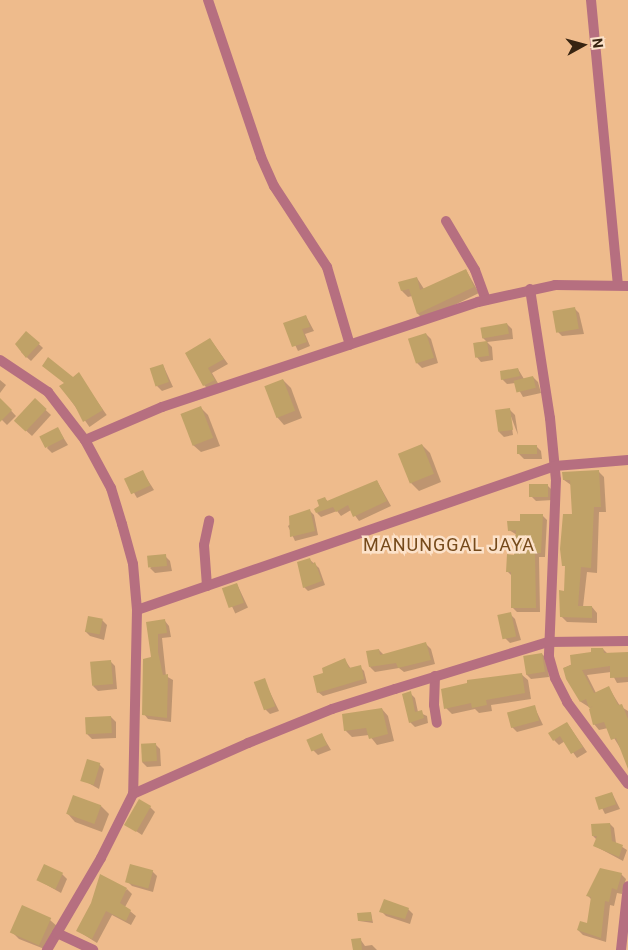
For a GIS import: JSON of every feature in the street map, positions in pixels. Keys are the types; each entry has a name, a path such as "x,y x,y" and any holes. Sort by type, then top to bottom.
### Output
{"street":[{"path":"208,0 261,158 274,186 327,267 350,344"},
{"path":"85,440 162,408 486,300 555,285 623,286 591,0"},
{"path":"446,221 475,270 486,300"},
{"path":"530,289 555,466 555,537 548,642 553,673 567,702 628,784"},
{"path":"0,360 48,392 85,440 111,488 133,564 138,610 134,794 123,818 47,950"},
{"path":"138,610 555,466 628,460"},
{"path":"207,586 204,545 208,521"},
{"path":"134,794 332,709 435,676 548,642 628,641"},
{"path":"435,676 437,723"},
{"path":"621,950 628,886"},
{"path":"57,932 93,950"}],"building":[{"path":"466,269 474,287 417,314 409,289 401,291 398,282 417,277 420,290"},
{"path":"575,307 579,329 556,333 552,311"},
{"path":"306,315 310,327 302,329 307,342 292,347 283,323"},
{"path":"507,323 509,334 482,339 480,328"},
{"path":"26,331 40,343 26,358 15,344"},
{"path":"426,333 434,358 416,364 408,339"},
{"path":"210,338 224,359 208,368 215,380 203,386 185,353"},
{"path":"487,341 489,356 475,358 473,343"},
{"path":"48,357 73,377 79,372 103,410 83,422 75,406 59,386 64,383 42,366"},
{"path":"163,364 169,382 156,386 150,368"},
{"path":"518,368 520,376 501,380 500,371"},
{"path":"533,376 536,388 516,392 514,381"},
{"path":"283,379 295,411 277,418 264,386"},
{"path":"0,398 12,410 0,422"},
{"path":"35,398 47,409 26,432 14,421"},
{"path":"201,406 213,438 193,446 180,414"},
{"path":"510,408 513,430 498,432 495,410"},
{"path":"58,427 64,439 45,448 39,437"},
{"path":"422,444 434,474 410,483 398,454"},
{"path":"517,445 537,445 537,454 517,454"},
{"path":"143,470 150,485 131,494 124,479"},
{"path":"599,470 601,507 594,507 591,568 581,567 578,606 592,606 592,618 560,617 559,590 564,591 565,566 562,566 560,549 563,514 572,514 570,480 563,480 562,472"},
{"path":"377,480 387,501 353,517 348,505 336,512 333,507 316,513 314,509 319,506 317,500 325,497 327,501"},
{"path":"529,484 548,484 548,497 529,497"},
{"path":"310,509 315,531 290,537 289,516"},
{"path":"520,514 543,514 541,553 535,553 536,608 511,608 511,572 506,572 507,554 514,555 516,530 508,531 507,521 520,521"},
{"path":"166,554 167,566 148,568 147,556"},
{"path":"310,558 312,564 315,562 322,581 303,588 297,562"},
{"path":"237,583 244,603 229,608 222,588"},
{"path":"511,612 516,636 503,639 497,615"},
{"path":"88,616 103,619 100,635 85,632"},
{"path":"165,619 167,633 158,634 158,652 163,675 168,674 167,718 142,715 143,659 151,657 146,622"},
{"path":"426,642 431,660 398,668 396,663 369,667 366,651 379,649 380,655"},
{"path":"591,648 603,648 604,653 628,652 628,677 610,678 610,666 582,670 594,693 609,686 618,705 622,704 628,719 628,769 616,738 611,740 604,722 593,725 589,709 593,706 589,708 586,699 580,702 566,679 563,668 571,665 570,655 591,652"},
{"path":"542,653 545,672 526,675 523,656"},
{"path":"345,658 349,668 361,665 364,679 317,693 313,676 323,673 322,668"},
{"path":"111,660 113,684 92,686 90,662"},
{"path":"522,673 525,693 486,700 487,705 472,708 471,703 444,709 441,689 467,683 467,680"},
{"path":"265,678 275,706 264,710 254,682"},
{"path":"411,691 415,712 422,710 424,718 409,723 402,694"},
{"path":"535,705 539,720 511,728 507,713"},
{"path":"382,708 388,734 369,739 366,728 344,731 342,714"},
{"path":"111,716 112,733 86,734 85,717"},
{"path":"567,722 583,747 571,754 560,736 553,741 548,733"},
{"path":"322,733 327,745 311,752 306,740"},
{"path":"156,743 157,761 142,762 141,744"},
{"path":"87,759 100,763 94,785 80,781"},
{"path":"612,792 616,804 599,810 595,798"},
{"path":"73,795 101,805 94,824 66,814"},
{"path":"139,799 151,806 136,832 124,825"},
{"path":"610,823 612,841 623,845 619,857 593,846 597,836 592,836 591,824"},
{"path":"44,864 63,873 55,889 36,880"},
{"path":"130,864 153,870 148,889 125,882"},
{"path":"600,868 622,873 617,890 612,888 609,902 605,901 601,938 577,930 580,921 587,923 591,897 586,896"},
{"path":"100,874 127,888 120,903 131,910 126,921 106,911 92,939 76,931 91,903"},
{"path":"384,899 409,908 405,919 379,912"},
{"path":"22,905 51,918 39,945 10,932"},
{"path":"371,912 372,921 358,921 357,913"},
{"path":"361,938 362,950 353,950 351,939"}],"district":[{"name":"MANUNGGAL JAYA","path":"449,545"}]}
